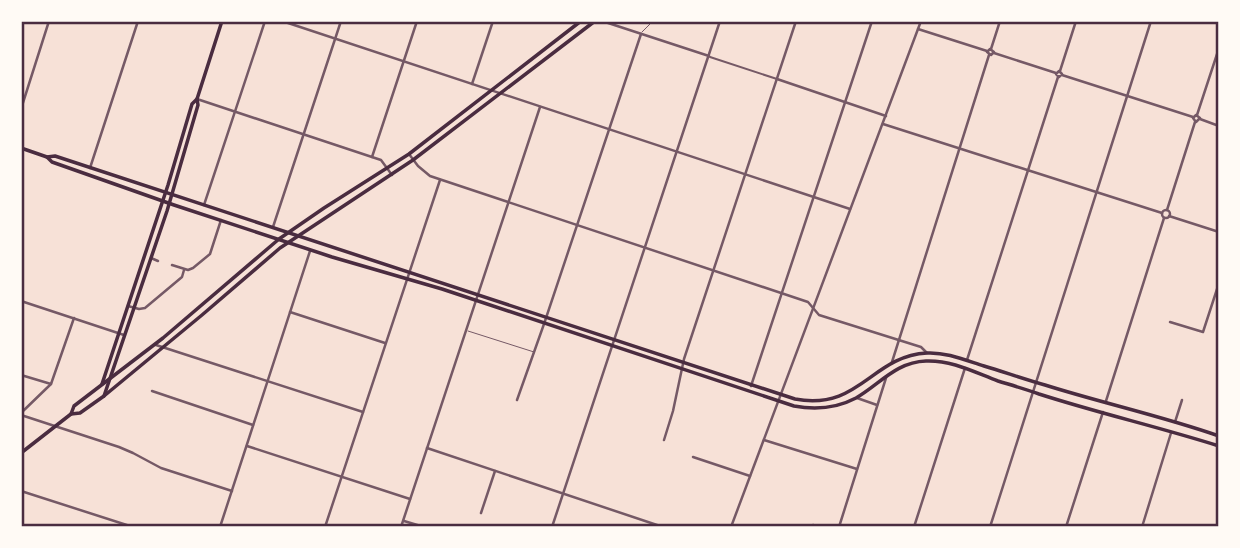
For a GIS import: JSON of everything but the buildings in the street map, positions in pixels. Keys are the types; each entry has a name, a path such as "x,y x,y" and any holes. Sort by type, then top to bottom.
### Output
{"main road":[{"path":"131,307 192,104 197,99 222,21"},
{"path":"71,414 74,406 154,345 279,239 409,154 581,21"},
{"path":"21,453 71,414 80,413 104,396 288,242 413,160 595,21"},
{"path":"102,386 172,195 198,105 197,99"},
{"path":"21,148 47,157 64,167 169,204 407,278 778,402 803,408 840,404 856,398 898,368 921,361 940,361 1033,392 1219,446"},
{"path":"47,157 54,156 795,399 814,401 837,398 857,388 891,362 927,353 947,354 1219,436"},
{"path":"104,396 121,334"},
{"path":"1217,527 1219,519"}],"street":[{"path":"21,109 49,21"},
{"path":"90,168 138,21"},
{"path":"204,205 265,21"},
{"path":"282,21 850,209"},
{"path":"273,229 341,21"},
{"path":"372,157 417,21"},
{"path":"472,84 494,21"},
{"path":"603,21 886,116"},
{"path":"552,527 720,21"},
{"path":"664,440 684,362 796,21"},
{"path":"749,391 872,21"},
{"path":"732,527 921,21"},
{"path":"891,362 1000,21"},
{"path":"967,360 1076,21"},
{"path":"990,527 1152,21"},
{"path":"918,29 1219,126"},
{"path":"517,400 641,34"},
{"path":"1167,211 1219,48"},
{"path":"197,99 382,160 392,175"},
{"path":"401,527 540,107"},
{"path":"883,124 1131,204 1162,213 1167,211"},
{"path":"409,154 425,173 440,180 782,293 810,303 819,315 922,347 927,353"},
{"path":"325,527 440,180"},
{"path":"1167,211 1170,216"},
{"path":"1106,401 1164,218 1162,213"},
{"path":"1164,218 1170,216 1219,232"},
{"path":"172,265 188,270 210,254 221,220"},
{"path":"220,527 310,250"},
{"path":"151,258 158,261"},
{"path":"131,307 145,309 182,277 185,269"},
{"path":"1170,322 1203,332 1219,283"},
{"path":"21,301 121,334"},
{"path":"290,312 385,343"},
{"path":"74,318 51,384 21,414 133,453 161,468 232,491"},
{"path":"154,345 363,412"},
{"path":"914,527 965,368"},
{"path":"839,527 887,374"},
{"path":"21,375 51,384"},
{"path":"152,391 253,425"},
{"path":"856,398 877,405"},
{"path":"1175,422 1182,400"},
{"path":"1066,527 1103,412"},
{"path":"1142,527 1172,431"},
{"path":"764,440 857,469"},
{"path":"246,446 410,499"},
{"path":"427,448 663,527"},
{"path":"693,457 750,476"},
{"path":"481,513 495,471"},
{"path":"21,491 132,527"},
{"path":"403,520 424,527"},
{"path":"812,524 819,527"}],"lane":[{"path":"641,34 653,21"},
{"path":"466,331 534,353"}]}
